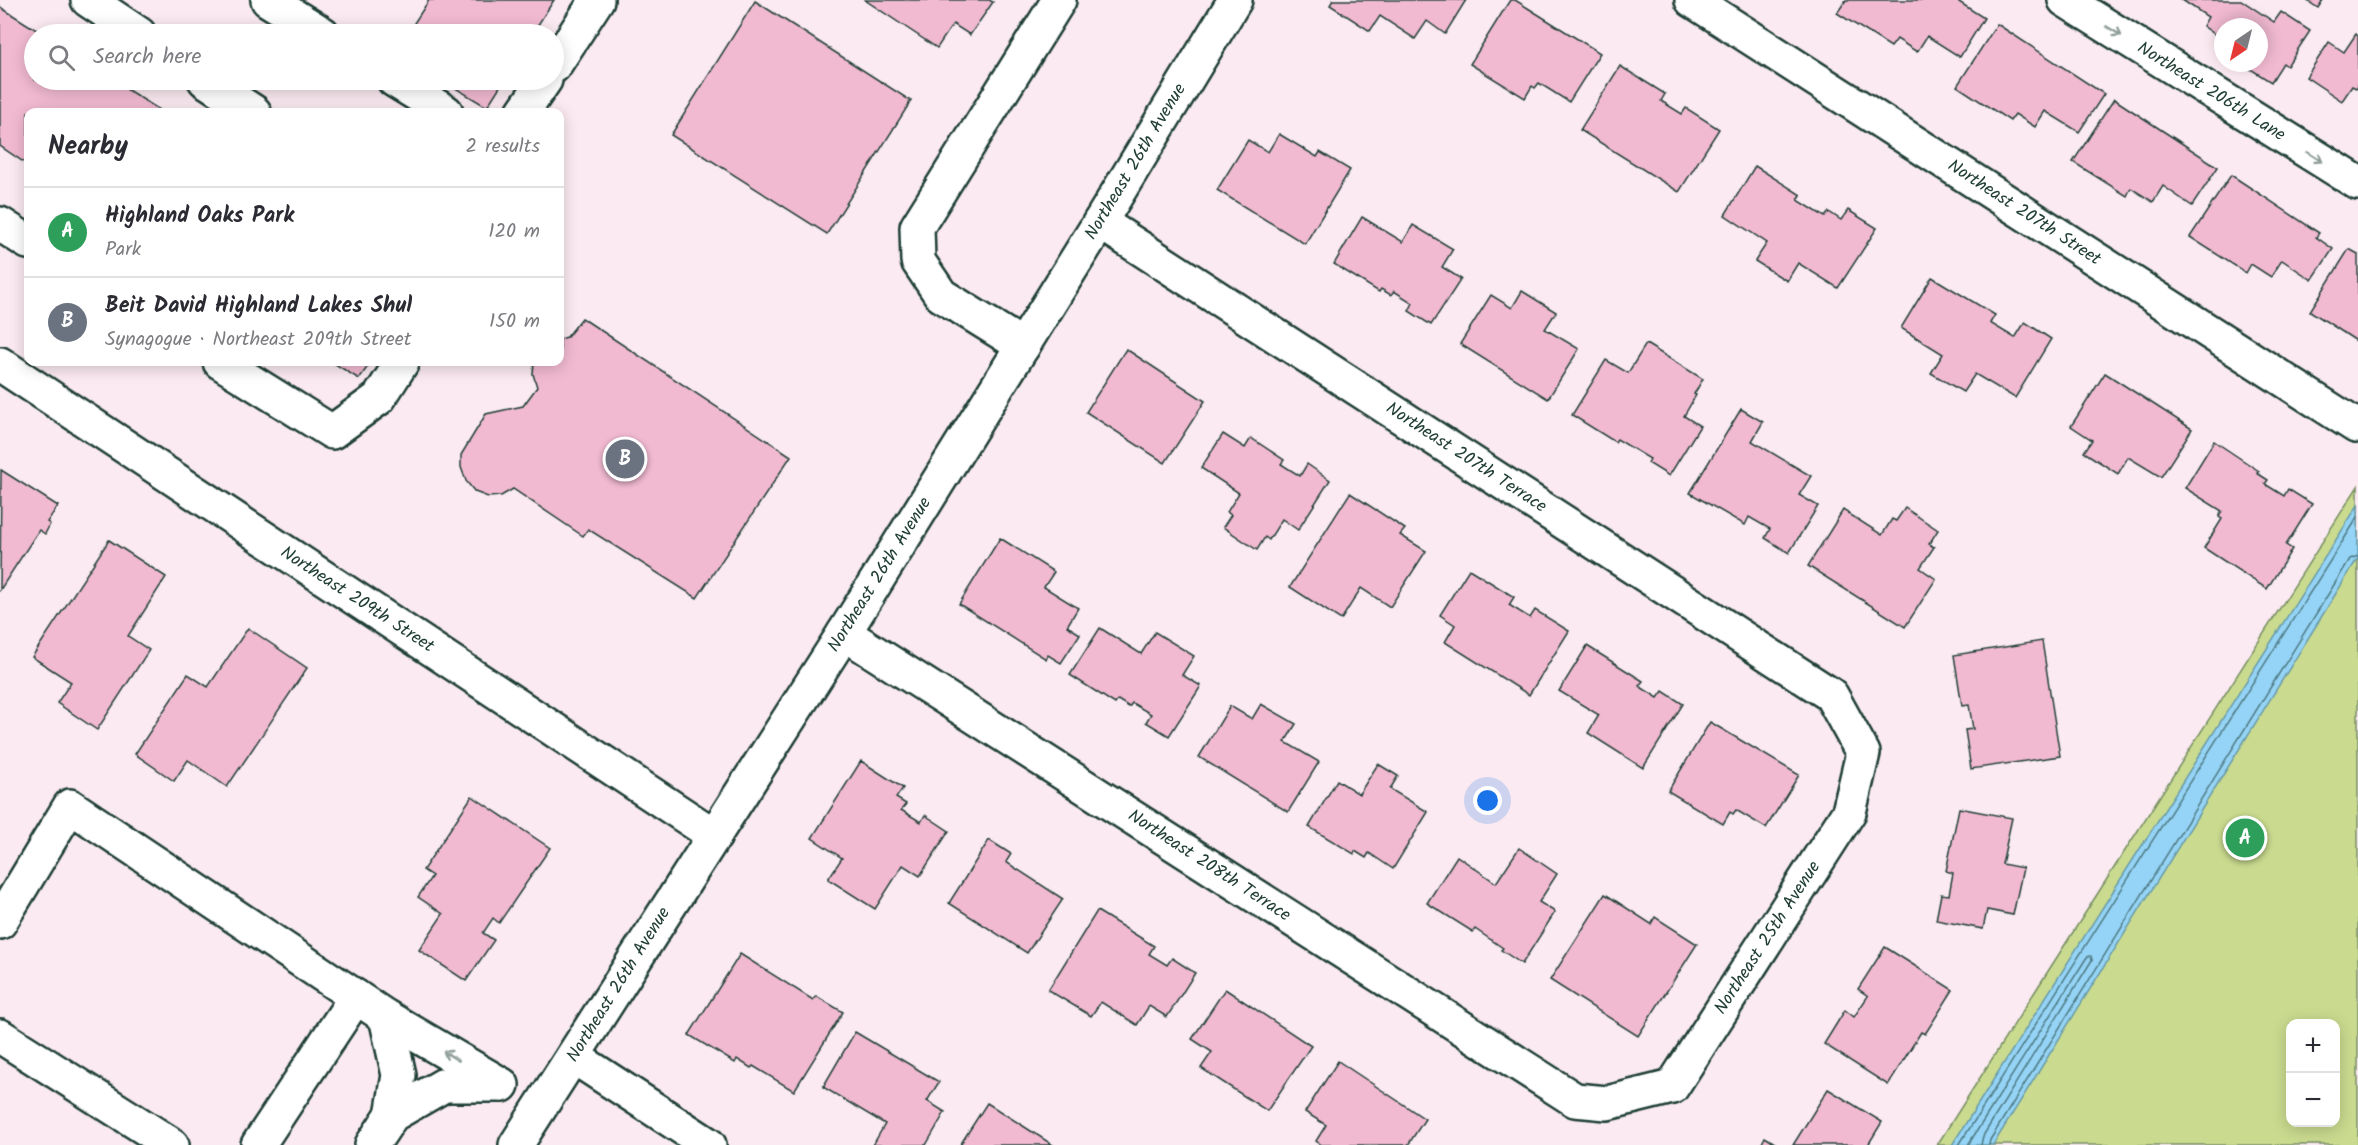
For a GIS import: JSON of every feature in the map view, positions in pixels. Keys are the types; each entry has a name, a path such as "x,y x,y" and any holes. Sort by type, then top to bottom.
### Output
{"street":[{"path":"88,0 124,24"},
{"path":"268,0 307,24"},
{"path":"564,51 597,0"},
{"path":"1023,346 941,295 918,261 917,227 1059,0"},
{"name":"Northeast 26th Avenue","path":"516,1145 844,633 1100,222 1235,0"},
{"name":"Northeast 207th Street","path":"1692,0 2356,426"},
{"name":"Northeast 206th Lane","path":"2080,4 2358,183"},
{"path":"220,90 248,108"},
{"path":"410,90 440,108"},
{"path":"526,108 538,90"},
{"name":"Northeast 207th Terrace","path":"1100,222 1831,695"},
{"path":"0,224 24,239"},
{"name":"Northeast 209th Street","path":"0,364 714,836"},
{"path":"226,366 332,432 379,398 399,366"},
{"name":"Northeast 208th Terrace","path":"844,633 1575,1100"},
{"name":"Northeast 25th Avenue","path":"1575,1100 1607,1103 1672,1087 1849,812 1863,753 1831,695"},
{"path":"0,922 70,806 356,998 541,1107"},
{"path":"258,1145 356,998"},
{"path":"372,1145 392,1115 399,1075 386,1017"},
{"path":"0,1036 172,1145"},
{"path":"574,1057 709,1145"},
{"path":"392,1115 444,1086 501,1085"}],"green space":[{"path":"2358,486 2358,1145 1937,1145"}],"water":[{"path":"2358,505 2358,558 1993,1145 1952,1145"}],"building":[{"path":"429,0 554,0 538,24 413,24"},
{"path":"865,0 989,0 993,2 970,35 953,24 937,48"},
{"path":"1333,0 1466,0 1445,34 1427,21 1415,39 1380,16 1370,31 1330,5"},
{"path":"1510,0 1515,0 1600,53 1569,102 1539,83 1535,88 1532,86 1525,98 1470,64"},
{"path":"1846,0 1956,0 1984,18 1960,57 1927,36 1917,52 1897,39 1891,47 1837,13"},
{"path":"2182,0 2241,0 2268,18 2214,18 2214,34 2203,26 2208,17"},
{"path":"2306,0 2323,0 2318,8"},
{"path":"755,1 911,101 827,234 671,135"},
{"path":"0,7 27,24 24,24 24,90 128,90 157,108 24,108 24,162 0,146"},
{"path":"2281,12 2310,31 2287,66 2283,63 2271,82 2255,72 2268,72 2268,18 2274,22"},
{"path":"1997,24 2104,94 2079,132 2045,111 2035,127 2015,114 2010,121 1957,86"},
{"path":"2356,34 2358,36 2358,89 2352,86 2342,101 2306,77 2329,42 2344,52"},
{"path":"1620,66 1665,94 1661,101 1682,114 1686,108 1719,129 1679,192 1580,130"},
{"path":"459,90 498,90 487,107"},
{"path":"2114,99 2218,167 2192,206 2163,186 2153,202 2131,188 2127,196 2073,162"},
{"path":"1279,134 1317,157 1320,152 1350,170 1305,244 1217,190 1248,140 1268,152"},
{"path":"1755,166 1801,195 1798,200 1825,217 1829,212 1841,220 1848,210 1877,228 1838,288 1798,263 1787,281 1755,261 1767,243 1725,215"},
{"path":"2231,175 2319,233 2316,237 2333,249 2312,280 2282,260 2271,277 2251,264 2246,273 2190,237"},
{"path":"1362,217 1403,242 1413,225 1453,249 1442,267 1461,279 1431,325 1409,311 1413,303 1394,291 1391,295 1381,289 1379,292 1334,264"},
{"path":"2349,249 2358,254 2358,342 2310,311"},
{"path":"1932,277 1995,315 1990,323 2015,338 2025,322 2051,339 2015,398 1975,374 1963,392 1931,373 1943,354 1901,328"},
{"path":"1522,291 1556,312 1545,329 1579,349 1548,399 1460,344 1491,295 1512,308"},
{"path":"582,318 791,456 697,598 588,529 583,536 513,489 501,496 488,497 475,492 466,481 461,467 461,455 486,414 523,406 537,387 533,374 534,366 564,366 564,338"},
{"path":"1646,344 1703,379 1684,416 1700,426 1669,476 1648,463 1650,459 1617,439 1615,442 1572,415 1606,360 1628,373"},
{"path":"1126,349 1205,401 1165,463 1086,412"},
{"path":"338,366 368,366 359,379"},
{"path":"2105,373 2192,429 2161,477 2128,457 2118,474 2084,452 2092,440 2071,426"},
{"path":"1741,409 1763,422 1752,441 1811,476 1799,495 1818,506 1789,553 1765,538 1770,529 1749,517 1745,525 1690,493"},
{"path":"1223,434 1245,448 1251,438 1284,460 1281,464 1300,476 1307,464 1330,480 1298,530 1282,519 1269,540 1265,537 1257,550 1223,527 1231,515 1227,512 1239,493 1201,468"},
{"path":"2214,441 2259,471 2257,473 2268,480 2265,484 2284,496 2288,489 2312,504 2286,545 2292,549 2267,589 2204,548 2222,519 2219,517 2222,511 2185,488"},
{"path":"1,470 58,506 47,522 50,524 45,534 39,530 0,590"},
{"path":"1350,493 1405,529 1400,535 1426,551 1390,607 1361,588 1341,620 1290,587"},
{"path":"1905,508 1938,530 1929,544 1934,547 1920,568 1936,579 1905,627 1808,566 1843,510 1882,535 1892,519 1896,521"},
{"path":"1000,538 1054,572 1044,587 1078,608 1067,626 1080,634 1061,663 1048,655 1046,659 959,604"},
{"path":"109,540 166,577 128,636 149,650 97,730 57,703 71,682 32,657"},
{"path":"1469,569 1514,597 1509,605 1530,618 1535,610 1569,631 1529,695 1445,642 1455,625 1440,615"},
{"path":"248,628 307,668 227,787 188,760 174,781 135,754 188,674 208,687"},
{"path":"1100,628 1141,654 1155,632 1194,656 1182,675 1201,686 1169,736 1146,722 1151,714 1132,703 1129,707 1118,700 1115,704 1070,675"},
{"path":"2042,641 2060,756 1971,769 1965,730 1973,729 1969,705 1962,706 1954,655"},
{"path":"1587,646 1643,681 1639,686 1658,698 1663,691 1683,704 1643,768 1588,733 1599,715 1559,691"},
{"path":"1261,704 1296,724 1285,742 1319,762 1288,812 1199,757 1230,706 1252,719"},
{"path":"1710,722 1799,775 1766,828 1736,810 1733,814 1730,812 1723,824 1668,791"},
{"path":"861,761 903,788 896,798 906,804 901,810 921,822 925,815 949,831 920,876 903,865 875,909 828,879 842,858 812,838"},
{"path":"1378,764 1398,776 1390,789 1428,812 1393,869 1369,853 1366,858 1355,851 1354,854 1309,827 1337,780 1359,794"},
{"path":"472,796 550,848 499,923 493,918 483,933 494,940 466,981 419,950 443,914 418,897 432,876 423,870"},
{"path":"1959,808 2012,818 2002,864 2023,868 2013,915 1987,910 1983,929 1936,920 1941,894 1949,895 1953,873 1946,871"},
{"path":"989,840 1011,854 1006,862 1063,899 1027,953 949,903"},
{"path":"1519,848 1557,874 1539,902 1555,912 1522,964 1475,929 1473,932 1427,903 1457,856 1496,883"},
{"path":"1605,894 1651,924 1655,917 1697,944 1638,1036 1550,980"},
{"path":"1097,911 1154,946 1149,954 1167,965 1172,958 1195,973 1167,1017 1149,1006 1137,1025 1101,1002 1091,1016 1048,990"},
{"path":"1885,947 1953,990 1925,1034 1921,1032 1888,1085 1824,1044 1845,1010 1854,1017 1868,996 1858,989"},
{"path":"740,954 813,1000 816,996 843,1012 794,1091 753,1066 751,1068 737,1059 735,1063 689,1035"},
{"path":"1225,989 1311,1046 1267,1111 1201,1068 1212,1052 1192,1039"},
{"path":"855,1032 939,1082 927,1101 945,1112 926,1145 873,1145 885,1124 823,1087"},
{"path":"1338,1061 1425,1119 1408,1145 1322,1145 1316,1141 1326,1125 1305,1112"},
{"path":"1828,1089 1882,1122 1868,1145 1793,1145"},
{"path":"987,1103 1053,1145 960,1145"},
{"path":"1765,1137 1778,1145 1761,1145"}],"place":[{"name":"Beit David Highland Lakes Shul","path":"625,459"},
{"name":"Highland Oaks Park","path":"2245,838"}]}
